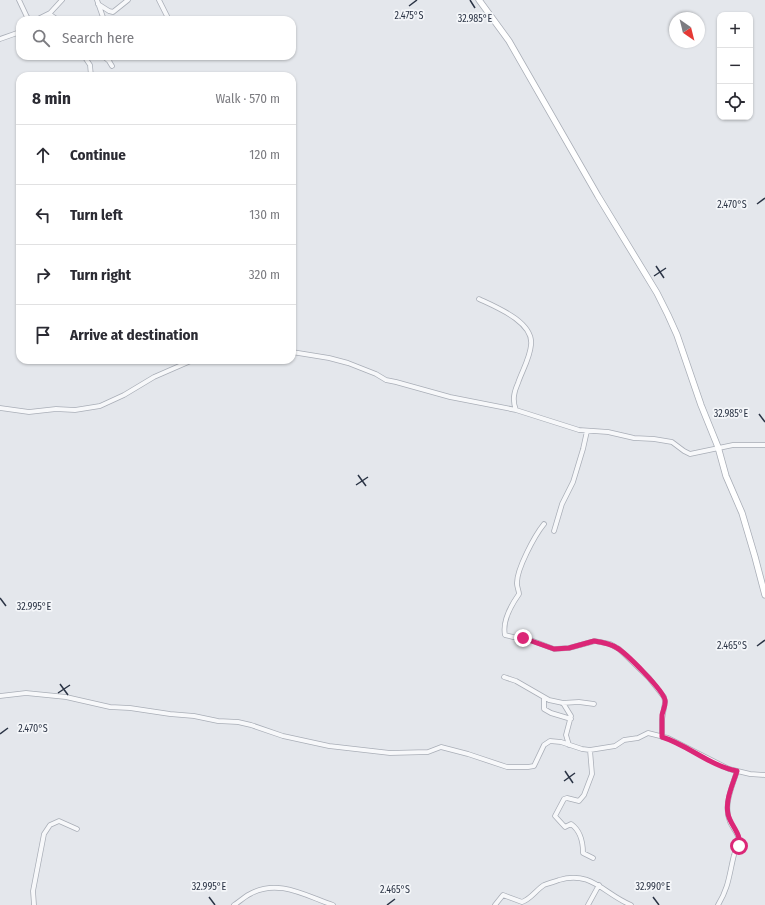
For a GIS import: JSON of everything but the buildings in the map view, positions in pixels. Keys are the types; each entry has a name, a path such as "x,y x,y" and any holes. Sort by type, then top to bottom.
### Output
{"main road":[{"path":"479,0 509,41 574,155 657,293 677,335 701,405 718,447 726,476 739,506 749,535 765,595"}],"street":[{"path":"19,0 27,16"},
{"path":"45,16 49,14 62,0"},
{"path":"98,2 109,11 113,12 128,0"},
{"path":"159,0 167,16"},
{"path":"98,2 103,16"},
{"path":"0,40 16,34"},
{"path":"87,60 90,65 91,72"},
{"path":"109,61 112,66"},
{"path":"479,299 508,314 523,325 531,334 531,348 514,395 514,405 516,410"},
{"path":"296,353 348,363 389,381 398,382 450,397 516,410 587,431 608,432 634,438 672,442 684,452 690,454 733,445 765,445"},
{"path":"0,408 29,412 56,409 75,410 100,406 184,364"},
{"path":"554,531 562,504 573,482 587,431"},
{"path":"544,524 536,533 521,565 517,583 519,594 512,603 506,620 505,635 528,639 554,649 569,648 595,641 610,644 626,654 649,678 664,698 665,702 662,720 662,737"},
{"path":"504,677 516,681 544,698 562,703 579,702 594,704"},
{"path":"0,696 30,693 71,698 110,707 130,708 194,716 212,720 238,722 283,736 328,746 362,751 426,753 439,748 444,748 511,768 534,766 544,745 550,741 561,742 590,750 615,746 624,740 638,738 648,733 680,744 720,766 737,771 765,775"},
{"path":"544,698 544,709 551,714 571,719"},
{"path":"562,703 571,716 566,735 569,745"},
{"path":"590,750 592,771 584,795 579,801 567,798 564,799 555,816 565,827 572,824 582,838 584,848 583,853 593,858"},
{"path":"718,905 727,888 734,854 739,845 738,835 731,825 727,812 730,791 737,771"},
{"path":"34,905 34,884 45,831 50,824 59,821 77,829"},
{"path":"495,905 503,895 522,902 545,885 568,877 582,878 599,886 621,903 631,905"},
{"path":"588,905 599,886"},
{"path":"234,905 257,891 267,888 280,888 305,893 333,905"}],"route":[{"path":"523,638 554,649 577,647 594,641 610,644 626,654 649,678 665,700 662,720 662,737 668,738 680,744 720,766 737,771 730,791 727,812 731,825 738,835 740,842 739,846"}]}
